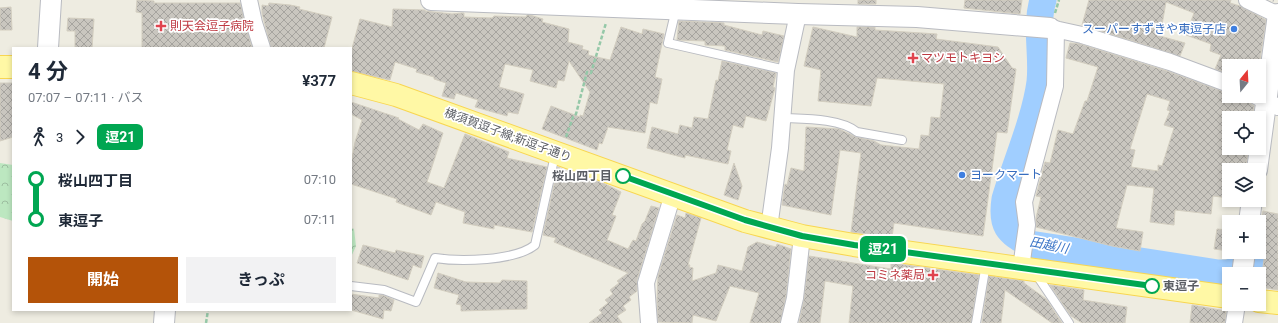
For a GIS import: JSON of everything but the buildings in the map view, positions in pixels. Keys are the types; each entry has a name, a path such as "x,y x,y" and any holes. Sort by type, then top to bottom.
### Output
{"main road":[{"path":"0,67 12,67"},
{"name":"横須賀逗子線;新逗子通り","path":"352,83 396,95 561,146 673,194 769,228 802,236 854,245 1222,295"},
{"path":"1266,302 1278,303"}],"street":[{"path":"48,47 51,0"},
{"path":"249,0 262,47"},
{"path":"430,0 611,7 677,5 798,14 917,17 1030,26 1053,29 1170,62 1222,81"},
{"path":"1247,0 1278,15 1275,57 1258,163"},
{"path":"769,228 780,148 786,70 798,14"},
{"path":"1027,269 1025,239 1027,225 1024,202 1055,86 1053,29"},
{"path":"649,323 646,284 673,194"},
{"path":"789,323 795,298 802,236"},
{"path":"164,311 164,323"},
{"path":"1234,323 1237,311"}],"lane":[{"path":"677,5 668,43 786,70"},
{"path":"782,118 827,121 852,128 857,132 902,140"},
{"path":"352,286 384,290 416,302 435,258 466,262 515,254 535,246 553,164 561,146"},
{"path":"976,323 986,264"},
{"path":"1027,269 1065,321"}],"path":[{"path":"561,146 572,117 576,114 587,72 591,72 611,7"},
{"path":"206,323 208,311"}],"green space":[{"path":"0,163 12,165 12,221 0,217"},
{"path":"352,228 354,229 356,246 352,255"}],"waterway":[{"name":"田越川","path":"1043,0 1039,31 1041,72 1038,96 1030,126 1005,199 1004,215 1007,227 1016,236 1030,244 1218,273 1228,273 1278,258"}],"railway":[{"path":"1273,0 1278,2"}],"bus line":[{"name":"逗21","path":"623,176 745,220 769,228 802,236 854,245 1152,286"}],"place":[{"name":"則天会逗子病院","path":"161,26"},
{"name":"スーパーすずきや東逗子店","path":"1234,29"},
{"name":"マツモトキヨシ","path":"913,58"},
{"name":"ヨークマート","path":"962,175"},
{"name":"桜山四丁目","path":"623,176"},
{"name":"コミネ薬局","path":"933,275"},
{"name":"東逗子","path":"1152,286"}]}
